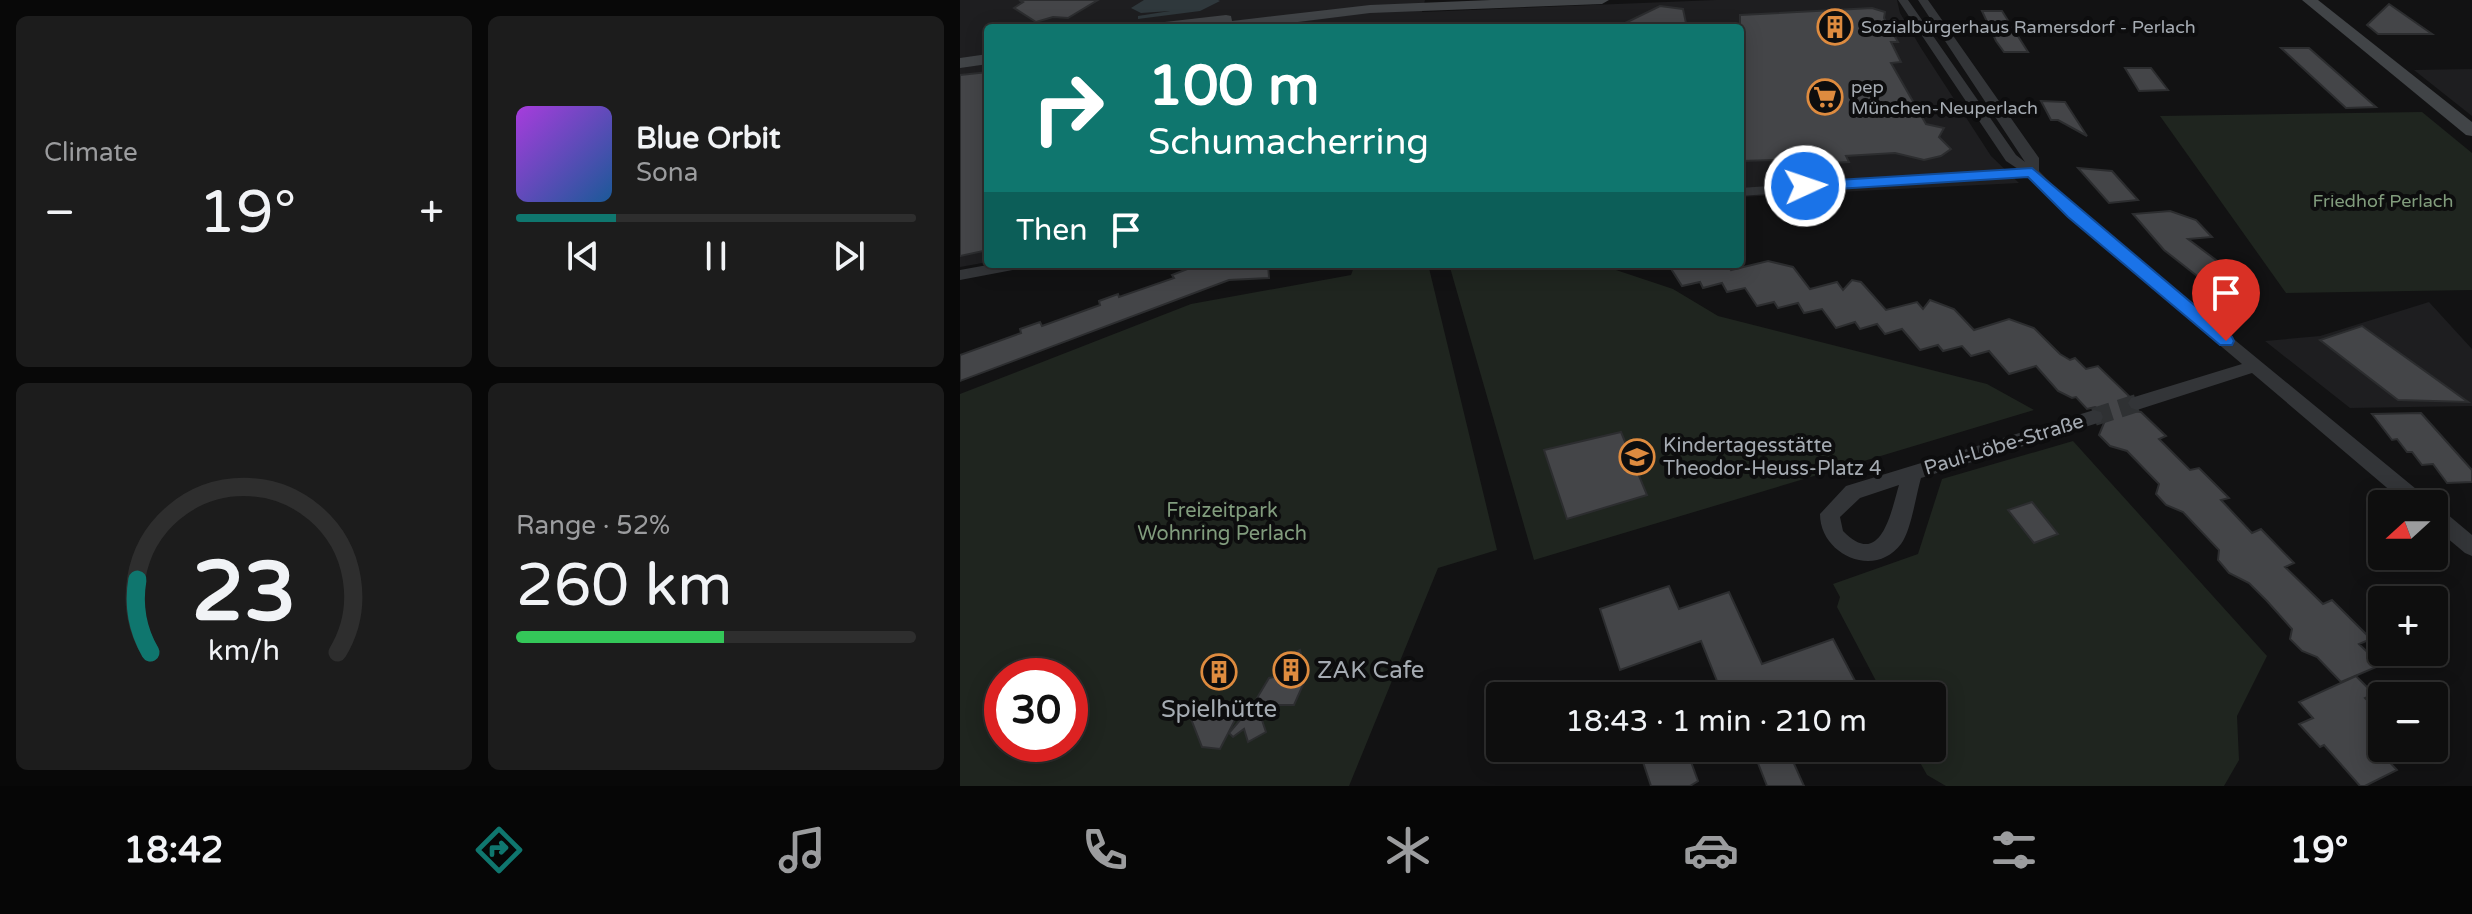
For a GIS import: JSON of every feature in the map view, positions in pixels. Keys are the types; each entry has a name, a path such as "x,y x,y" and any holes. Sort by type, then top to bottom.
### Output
{"main road":[{"path":"1187,24 1312,8 1602,0"},
{"path":"2309,0 2472,131"},
{"path":"1242,24 1411,3"},
{"path":"960,54 984,51"},
{"path":"960,63 984,60"}],"street":[{"path":"1903,0 2011,158 2032,172 2073,214 2403,490"},
{"path":"1923,0 2032,158 2032,172"},
{"path":"1939,23 1937,12 1940,7"},
{"path":"1744,191 2032,172"},
{"path":"1744,184 1757,189"},
{"path":"960,275 997,268"},
{"path":"2137,403 2256,366"},
{"name":"Paul-Löbe-Straße","path":"1913,473 1893,539 1888,544 1863,552 1838,541 1829,527 1834,509 1853,492 1913,473 2094,417"},
{"path":"2448,527 2472,547"}],"shaded area":[{"path":"960,0 1425,0 1422,12 1716,0 1897,0 1900,13 1921,48 1991,156 2019,183 1744,197 1744,24 984,24 984,263 960,267"},
{"path":"1144,0 1220,1 1200,11 1138,19 1138,16 1170,11 1141,13 1131,8"},
{"path":"2472,69 2472,116 2414,70"},
{"path":"2429,302 2472,349 2472,406 2350,408 2265,341 2320,336"}],"green space":[{"name":"Friedhof Perlach","path":"2422,112 2472,153 2472,290 2286,293 2160,116"},
{"name":"Freizeitpark Wohnring Perlach","path":"1354,268 1429,268 1497,550 1438,568 1349,786 960,786 960,394 1191,304 1351,275"},
{"path":"1450,268 1610,268 1673,289 1718,316 1987,384 2034,410 1534,560"},
{"path":"2073,441 2267,656 2237,716 2239,760 2224,786 1946,786 1927,775 1920,762 1946,762 1946,682 1877,682 1837,607 1840,597 1833,584 1918,554 1942,479"}],"building":[{"path":"1019,0 1098,0 1068,18 1053,17 1036,22 1014,8 1023,2"},
{"path":"2389,4 2432,34 2378,34 2367,25"},
{"path":"1660,6 1683,9 1686,24 1623,24"},
{"name":"pep München-Neuperlach","path":"1872,8 1885,12 1884,18 1898,42 1891,42 1901,62 1891,63 1926,124 1944,128 1939,137 1951,149 1941,156 1924,160 1895,153 1846,156 1849,162 1796,165 1776,166 1774,160 1744,161 1744,24 1740,24 1740,15"},
{"path":"1982,11 2002,11 2028,52 2004,52"},
{"path":"2281,48 2309,48 2376,107 2346,108"},
{"path":"2125,68 2151,68 2168,90 2139,91"},
{"path":"984,72 984,251 960,256 960,75"},
{"path":"2041,101 2065,102 2087,136 2058,120 2051,120"},
{"path":"2078,168 2112,171 2138,200 2109,203"},
{"path":"2170,211 2196,220 2212,237 2188,239 2240,278 2220,284 2215,281 2206,283 2164,250 2133,214"},
{"path":"1768,261 1793,267 1810,289 1837,282 1843,290 1852,280 1861,282 1886,310 1917,302 1923,309 1930,300 1954,309 1974,330 2009,319 2034,328 2060,354 2070,360 2075,358 2086,369 2098,366 2129,396 2125,401 2128,410 2141,412 2166,436 2159,439 2190,470 2199,468 2229,498 2221,500 2252,533 2261,529 2294,563 2285,567 2323,604 2332,600 2368,636 2368,640 2359,644 2368,653 2368,666 2379,666 2341,682 2317,657 2302,651 2290,639 2292,629 2267,601 2249,583 2229,573 2218,560 2219,550 2183,512 2166,505 2156,494 2159,484 2127,451 2110,446 2099,435 2106,418 2104,411 2095,407 2087,409 2076,397 2058,391 2036,366 2009,374 1989,351 1971,356 1962,346 1943,351 1938,345 1920,350 1902,329 1885,334 1877,324 1860,329 1855,322 1836,328 1822,309 1804,313 1798,303 1778,308 1774,302 1757,306 1745,288 1727,292 1722,283 1703,288 1700,282 1682,286 1671,268 1744,268"},
{"path":"1190,268 1268,268 1269,278 1229,280 960,381 960,355 1021,333 1020,329 1040,322 1042,326 1100,305 1099,301 1118,294 1119,297 1174,278 1172,275"},
{"path":"2362,326 2468,402 2398,400 2320,340"},
{"path":"2421,413 2472,470 2472,482 2447,483 2433,464 2422,465 2397,439 2392,440 2372,414"},
{"path":"1621,432 1647,495 1567,519 1544,450"},
{"path":"2032,502 2058,534 2034,543 2008,510"},
{"path":"1669,586 1679,609 1729,592 1762,664 1833,639 1856,682 1717,682 1701,641 1620,670 1600,609"},
{"path":"1300,650 1306,678 1294,705 1275,705 1261,717 1266,732 1248,742 1244,729 1233,737 1229,733 1241,719 1238,711 1254,703 1269,678 1280,676 1277,661"},
{"path":"2356,676 2368,688 2368,697 2365,698 2368,701 2368,762 2390,762 2397,770 2360,786 2324,745 2320,747 2299,724 2313,718 2299,702"},
{"path":"1184,701 1237,716 1220,749 1202,747"},
{"path":"1643,762 1691,762 1698,781 1690,786 1651,786"},
{"path":"1758,762 1793,762 1804,786 1767,786"}],"tunnel":[{"path":"2094,417 2137,403"}],"place":[{"name":"Sozialbürgerhaus Ramersdorf - Perlach","path":"1835,27"},
{"name":"pep München-Neuperlach","path":"1825,97"},
{"name":"Kindertagesstätte Theodor-Heuss-Platz 4","path":"1637,457"},
{"name":"ZAK Cafe","path":"1291,670"},
{"name":"Spielhütte","path":"1219,672"}],"route":[{"path":"1805,186 2032,172 2073,214 2226,341"}]}
